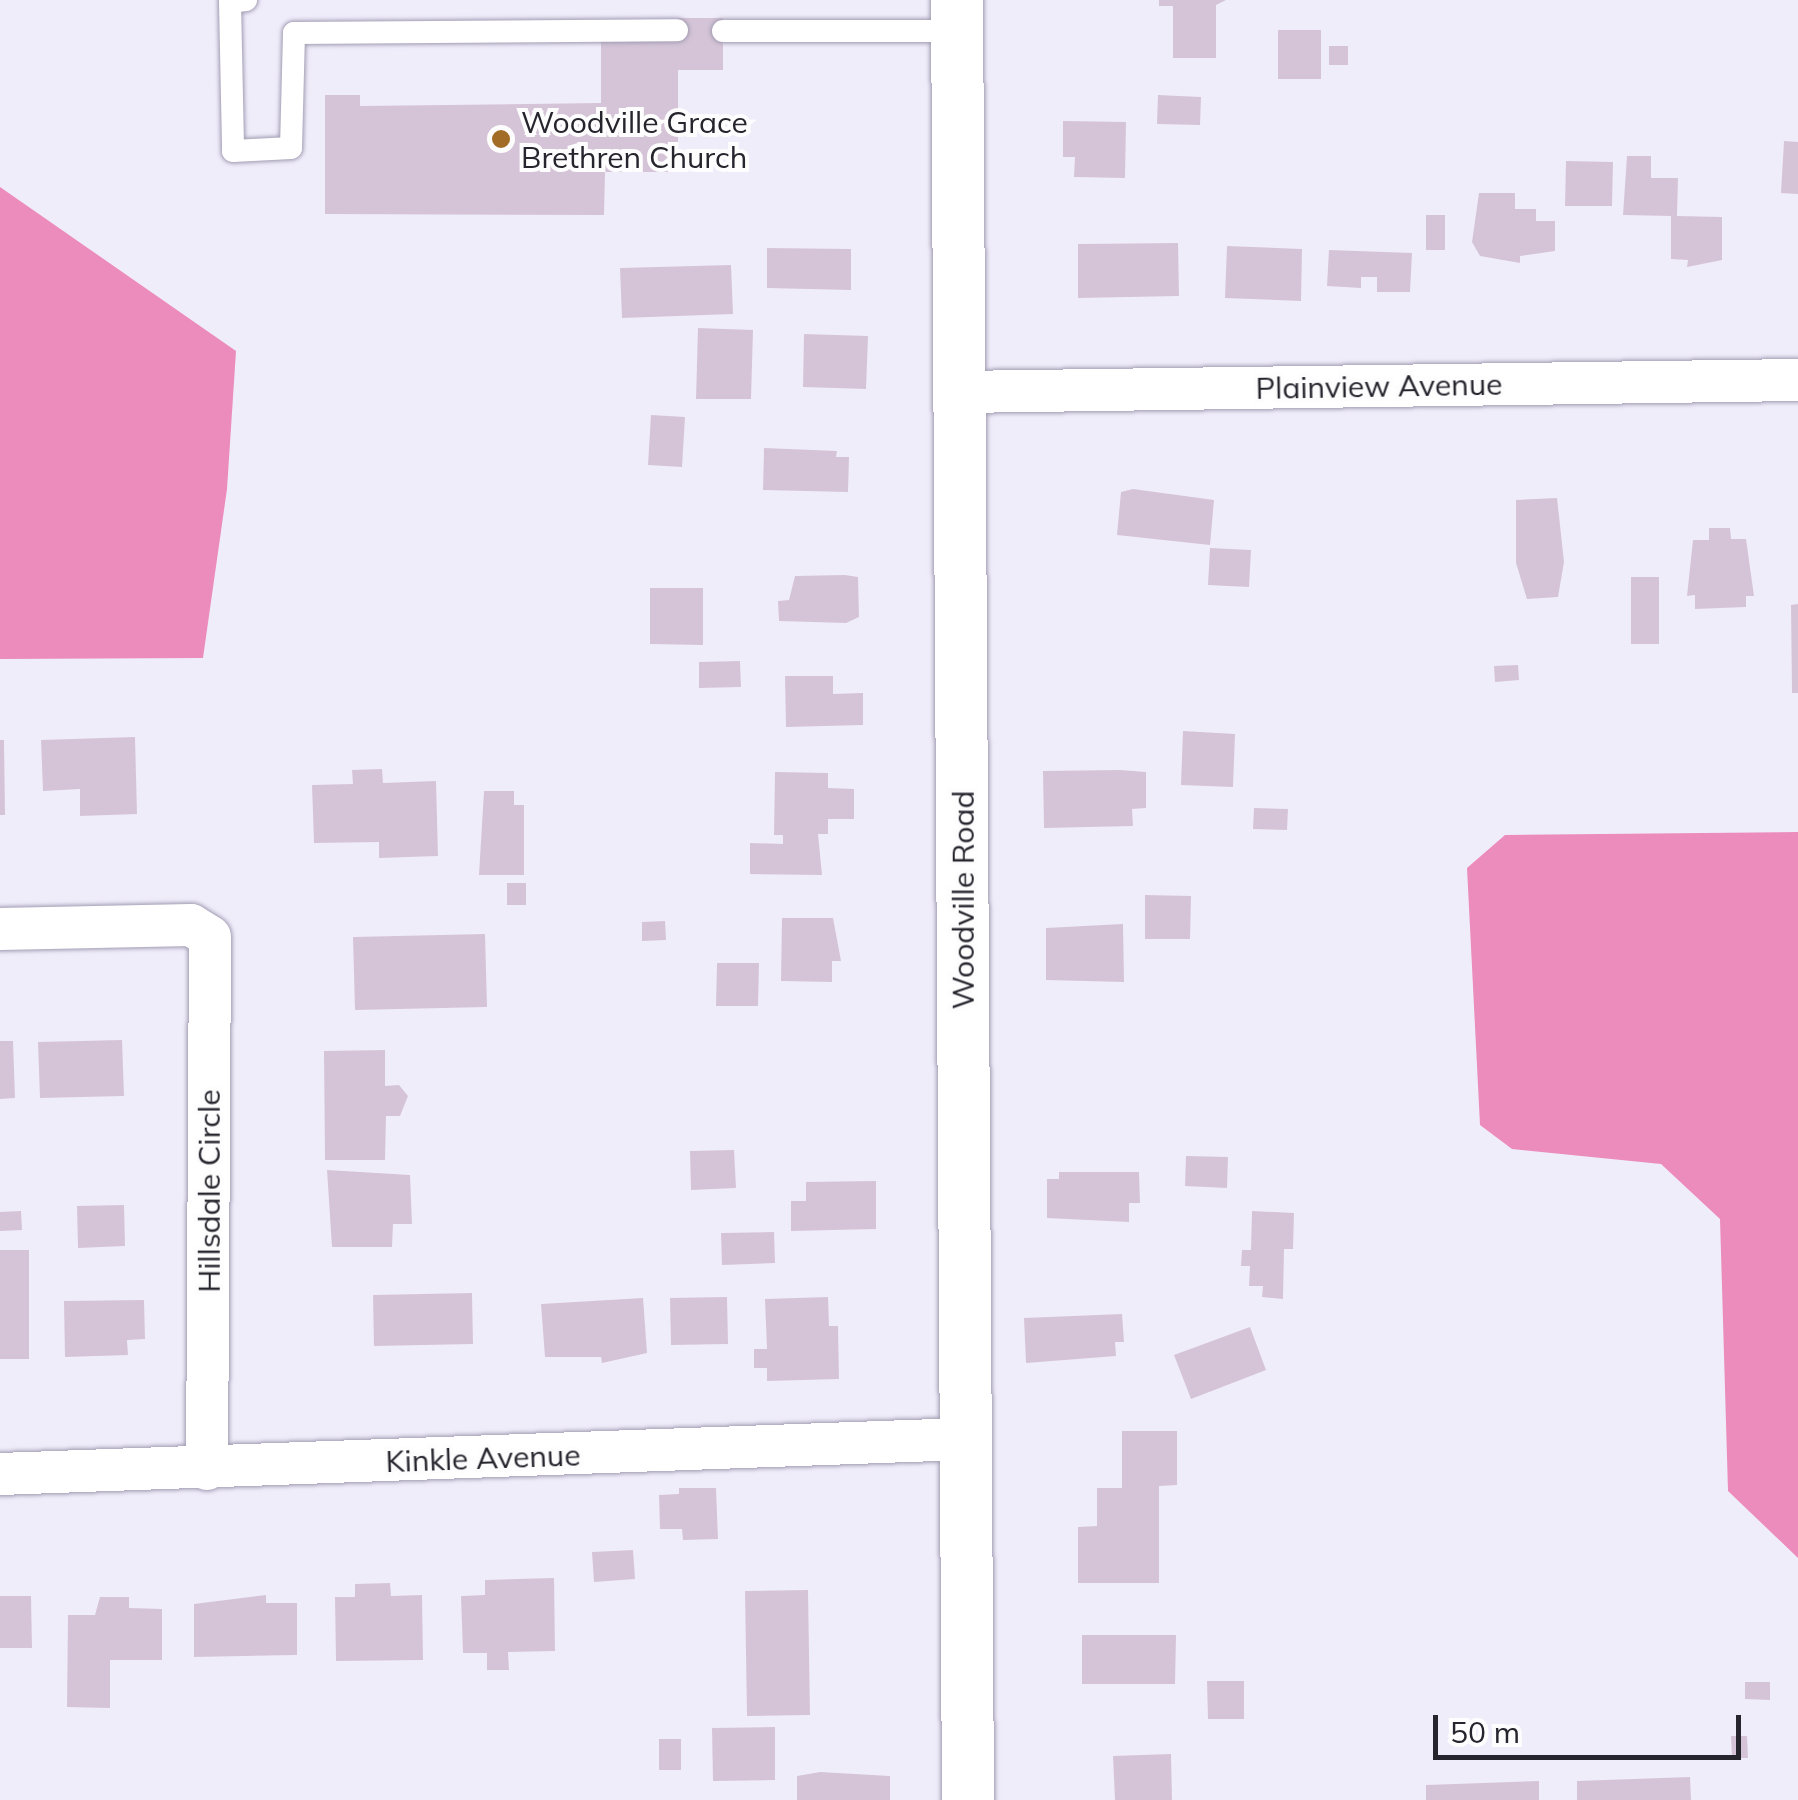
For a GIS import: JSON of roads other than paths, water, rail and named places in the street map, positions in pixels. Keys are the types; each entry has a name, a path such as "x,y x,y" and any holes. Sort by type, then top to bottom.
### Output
{"street":[{"name":"Woodville Road","path":"957,16 968,1800"},
{"name":"Plainview Avenue","path":"960,392 1798,380"},
{"name":"Hillsdale Circle","path":"0,928 203,928 211,950 208,1468"},
{"name":"Kinkle Avenue","path":"0,1474 966,1439"}],"lane":[{"path":"246,0 230,2 233,151 291,148 294,33 677,30"},
{"path":"723,30 957,16"}],"place":[{"name":"Woodville Grace Brethren Church","path":"501,139"}]}
